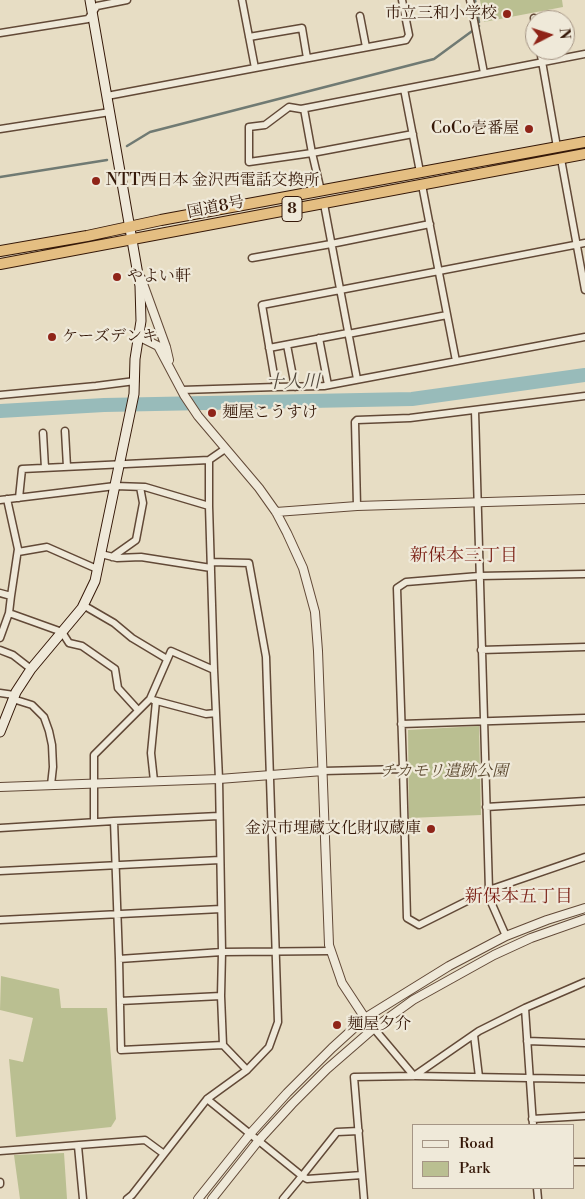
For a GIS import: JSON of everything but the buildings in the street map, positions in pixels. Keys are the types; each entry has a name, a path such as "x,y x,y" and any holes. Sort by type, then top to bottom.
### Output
{"highway":[{"name":"国道8号","path":"0,251 585,142"},
{"name":"国道8号","path":"0,264 585,154"}],"main road":[{"path":"0,732 14,697 31,669 83,605 95,581 134,394 135,359 141,306 138,270 131,240 90,0"}],"street":[{"path":"0,33 88,19 97,6 127,0"},
{"path":"242,0 255,68"},
{"path":"107,96 406,40 409,35 402,0"},
{"path":"470,0 484,73"},
{"path":"360,16 366,47"},
{"path":"249,37 302,28 307,58"},
{"path":"413,134 312,153 249,162 249,127 265,125 289,107 304,109 585,54"},
{"path":"542,60 557,147"},
{"path":"404,89 420,172"},
{"path":"304,109 321,191"},
{"path":"0,129 110,112"},
{"path":"561,159 585,290"},
{"path":"422,185 456,361"},
{"path":"324,204 357,380"},
{"path":"252,258 430,224"},
{"path":"276,387 262,305 585,243"},
{"path":"138,270 166,347 170,366"},
{"path":"269,348 447,315"},
{"path":"138,336 158,346 198,416 259,488 276,512 303,568 315,612 318,651 330,951 342,984 373,1029 414,1076"},
{"path":"183,392 328,385 585,337"},
{"path":"319,338 328,385"},
{"path":"287,345 295,387"},
{"path":"0,395 135,381"},
{"path":"357,506 355,422 357,420 410,418 585,396"},
{"path":"474,410 489,890 491,902 506,936"},
{"path":"65,431 67,466"},
{"path":"43,433 45,468"},
{"path":"19,498 22,469 209,460 225,449"},
{"path":"209,460 214,670 219,778 223,1045 247,1070"},
{"path":"0,638 9,613 18,552 4,499 115,486 145,487 209,506"},
{"path":"112,557 136,540 143,503 140,487"},
{"path":"276,512 357,506 585,499"},
{"path":"18,552 47,547 97,569"},
{"path":"101,554 112,557 141,557 211,565 249,563 266,657 278,1022 269,1047 247,1070 207,1100 132,1198"},
{"path":"585,574 479,576 406,582 397,588 407,918 420,925 489,890 585,857"},
{"path":"0,593 11,596"},
{"path":"83,605 114,622 132,638 167,659"},
{"path":"9,613 62,632 69,643 82,646 115,669 118,688 138,710"},
{"path":"481,650 585,647"},
{"path":"0,650 13,655 31,669"},
{"path":"154,781 151,753 153,700 171,651 214,670"},
{"path":"0,693 32,705 44,717 52,745 53,767 51,785"},
{"path":"94,822 94,755 138,710 153,700 206,714 216,713"},
{"path":"400,724 585,718"},
{"path":"0,787 403,769"},
{"path":"486,807 585,801"},
{"path":"0,828 219,816"},
{"path":"114,821 121,1050 223,1045"},
{"path":"0,871 220,860"},
{"path":"198,1199 250,1134 287,1093 365,1018 449,966 506,936 585,908"},
{"path":"0,920 221,909"},
{"path":"212,1199 259,1140 292,1104 327,1069 373,1029 413,1000 494,955 531,938 585,919"},
{"path":"119,959 222,952 330,951"},
{"path":"414,1076 474,1035 525,1008 585,982"},
{"path":"120,1002 221,996"},
{"path":"525,1008 533,1122 585,1116"},
{"path":"474,1035 479,1077"},
{"path":"527,1041 585,1043"},
{"path":"364,1199 354,1077 414,1076 585,1079"},
{"path":"207,1100 307,1179 362,1175"},
{"path":"283,1199 337,1132 359,1131"},
{"path":"0,1151 145,1140 164,1154"},
{"path":"78,1146 83,1199"}],"green space":[{"name":"市立三和小学校","path":"480,0 562,0 563,7 547,10 525,10 525,14 484,22"},
{"name":"チカモリ遺跡公園","path":"479,726 481,815 409,818 408,730"},
{"path":"1,976 59,989 61,1008 107,1008 116,1119 111,1127 16,1137 9,1059 23,1062 33,1018 0,1010"},
{"path":"64,1153 67,1199 20,1199 14,1155"}],"waterway":[{"path":"475,0 479,22"},
{"path":"127,146 150,132 434,59 479,26"},
{"path":"0,177 107,160"},
{"name":"十人川","path":"0,411 104,405 412,399 585,375"}],"place":[{"name":"市立三和小学校","path":"507,14"},
{"name":"CoCo壱番屋","path":"529,129"},
{"name":"NTT西日本 金沢西電話交換所","path":"96,181"},
{"name":"やよい軒","path":"117,277"},
{"name":"ケーズデンキ","path":"52,337"},
{"name":"麺屋こうすけ","path":"212,413"},
{"name":"金沢市埋蔵文化財収蔵庫","path":"431,829"},
{"name":"麺屋夕介","path":"337,1025"}],"district":[{"name":"新保本三丁目","path":"464,557"},
{"name":"新保本五丁目","path":"519,898"}]}
